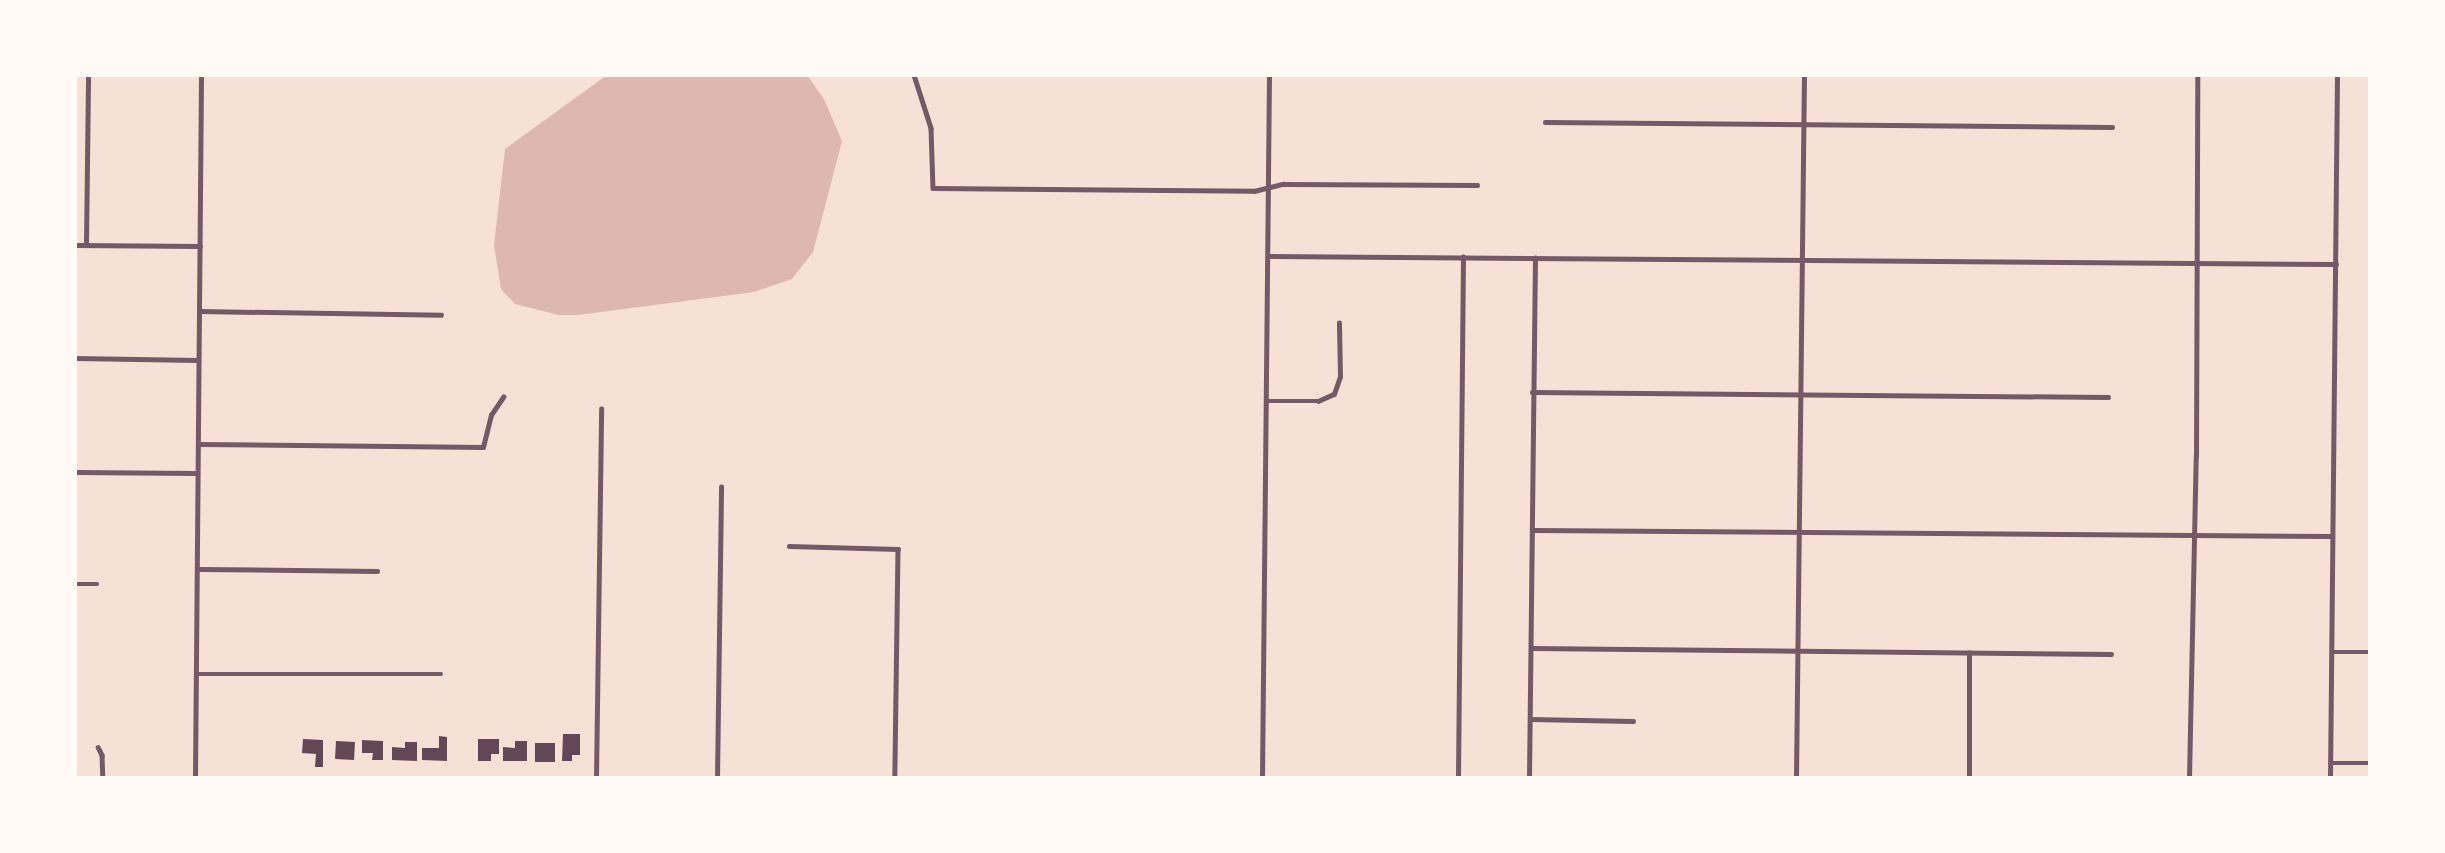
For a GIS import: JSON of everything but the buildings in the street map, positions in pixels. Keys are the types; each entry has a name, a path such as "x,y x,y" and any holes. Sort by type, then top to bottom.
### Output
{"street":[{"path":"86,245 88,75"},
{"path":"195,778 201,75"},
{"path":"914,75 931,128 933,188 1254,191 1283,184 1476,185"},
{"path":"1262,778 1269,75"},
{"path":"1796,778 1804,75"},
{"path":"2189,778 2192,534 2196,456 2197,75"},
{"path":"2330,778 2337,75"},
{"path":"1545,122 2112,127"},
{"path":"75,245 200,246"},
{"path":"1268,256 2336,264"},
{"path":"1458,778 1463,257"},
{"path":"1529,778 1535,258"},
{"path":"199,311 441,315"},
{"path":"1267,401 1318,401 1334,394 1340,377 1339,323"},
{"path":"75,358 198,360"},
{"path":"1532,392 2108,397"},
{"path":"198,444 483,447 491,415 503,397"},
{"path":"596,778 601,409"},
{"path":"75,472 197,473"},
{"path":"717,778 722,487"},
{"path":"1532,530 2333,536"},
{"path":"789,546 898,549 895,778"},
{"path":"198,569 377,571"},
{"path":"75,583 97,584"},
{"path":"1531,648 2111,654"},
{"path":"1969,652 1969,778"},
{"path":"2332,652 2370,652"},
{"path":"197,674 441,674"},
{"path":"1530,719 1633,721"},
{"path":"98,747 102,755 103,778"},
{"path":"2330,763 2370,763"}],"shaded area":[{"path":"607,75 807,75 824,99 842,141 813,252 792,279 754,292 578,315 559,315 515,304 501,289 494,245 505,149"}]}
